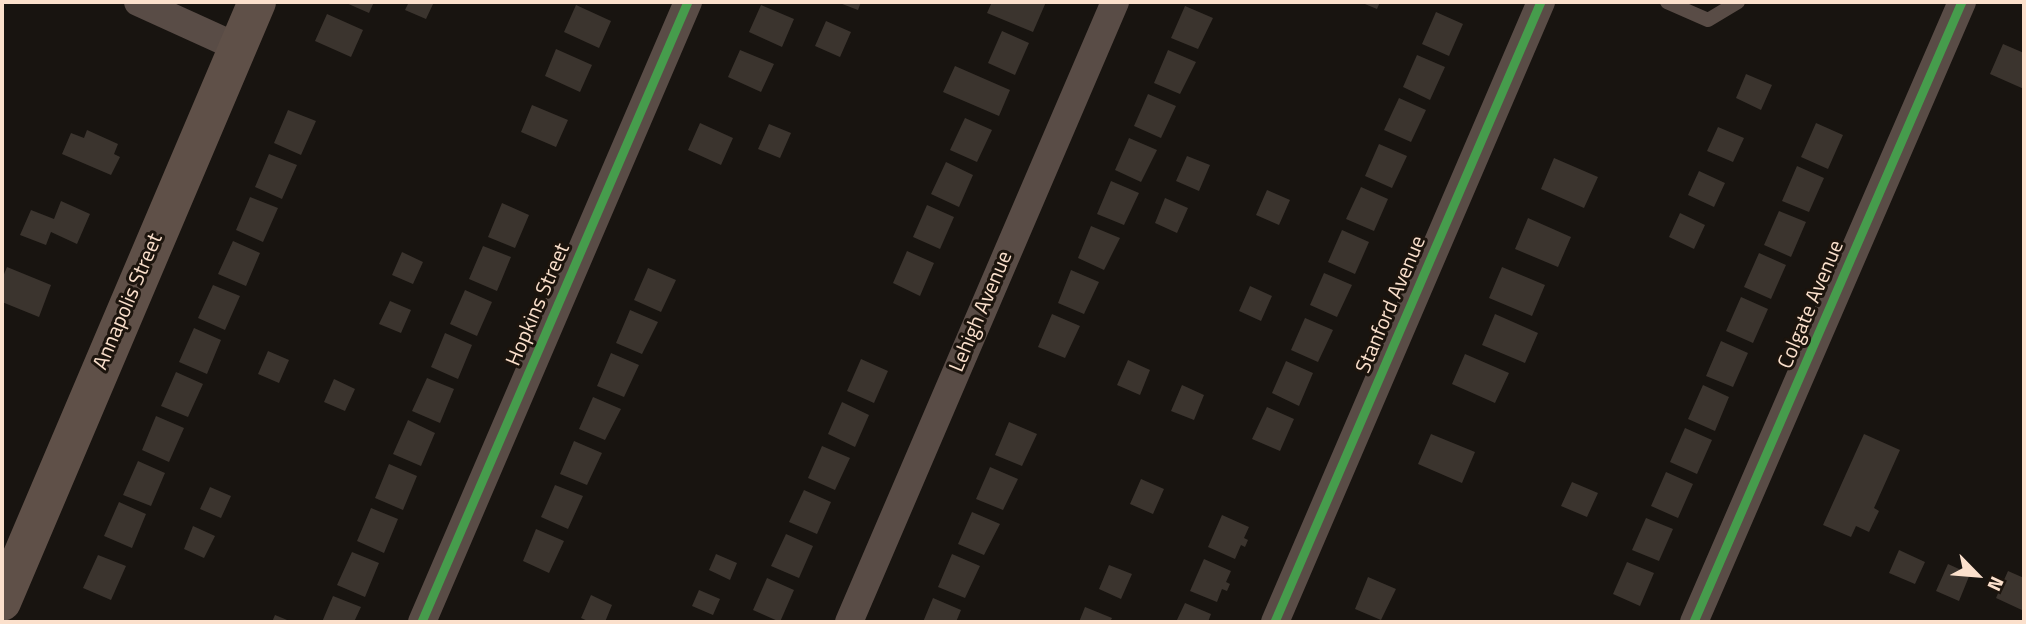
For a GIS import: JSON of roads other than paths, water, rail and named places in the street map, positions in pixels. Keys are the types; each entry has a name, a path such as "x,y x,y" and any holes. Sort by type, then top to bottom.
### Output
{"street":[{"path":"138,2 237,47"},
{"name":"Annapolis Street","path":"2,602 257,2"},
{"name":"Hopkins Street","path":"422,622 688,2"},
{"name":"Lehigh Avenue","path":"849,622 1115,2"},
{"name":"Stanford Avenue","path":"1275,622 1541,2"},
{"name":"Colgate Avenue","path":"1694,622 1962,2"}],"lane":[{"path":"1667,2 1709,20 1738,2"}]}
